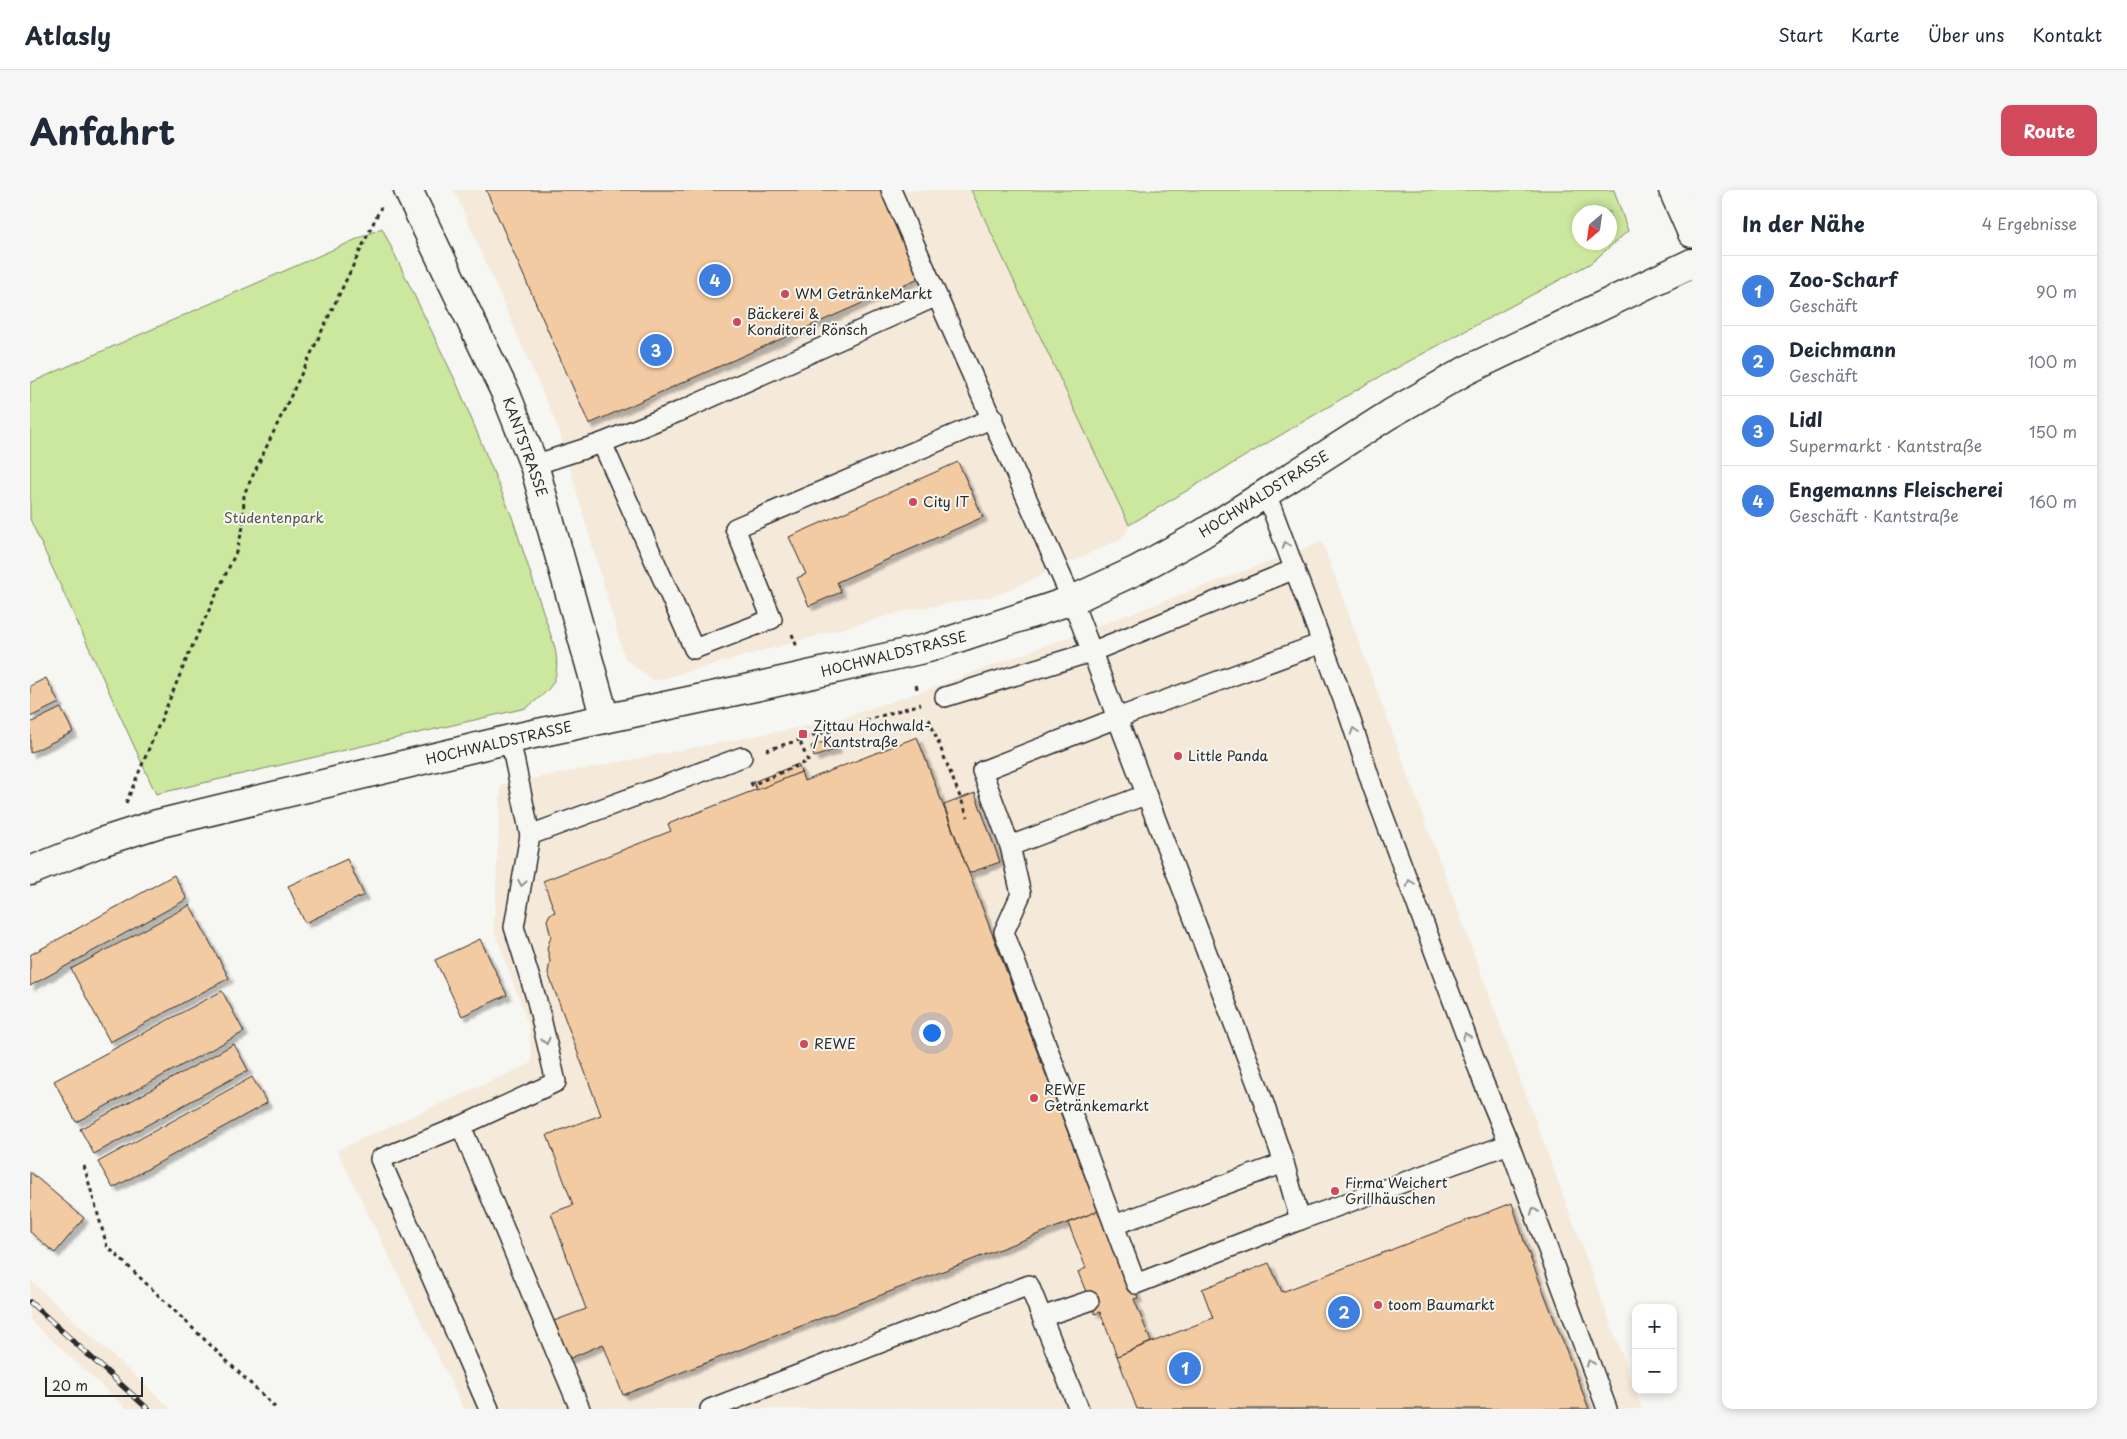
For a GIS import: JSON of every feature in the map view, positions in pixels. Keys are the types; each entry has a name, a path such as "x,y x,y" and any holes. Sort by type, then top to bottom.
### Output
{"street":[{"path":"1673,190 1692,233"},
{"name":"KANTSTRASSE","path":"396,195 506,394 534,466 605,719"},
{"name":"HOCHWALDSTRASSE","path":"30,871 104,841 175,820 510,739 764,686 928,648 1072,600 1137,570 1202,534 1390,414 1466,370 1692,264"}],"lane":[{"path":"891,190 1072,600 1118,718 1145,795 1259,1088 1284,1163 1300,1220"},
{"path":"534,466 602,443 683,410 938,296"},
{"path":"602,443 694,649 772,619 735,528 993,418"},
{"path":"1266,493 1350,718 1373,788 1483,1081 1509,1144 1607,1409"},
{"path":"945,697 1091,652 1295,569"},
{"path":"1322,643 1118,718 982,771 1010,846 1021,894 1004,932 1136,1284 1300,1220 1509,1144"},
{"path":"489,1409 380,1159 461,1126 556,1082 537,1001 514,927 530,835 510,739"},
{"path":"530,835 742,757"},
{"path":"1010,846 1145,795"},
{"path":"461,1126 580,1409"},
{"path":"1114,1224 1284,1163"},
{"path":"710,1409 1030,1285 1079,1409"},
{"path":"1042,1317 1089,1301"}],"path":[{"path":"104,841 112,821 124,807 130,788 237,550 243,527 244,494 396,195"},
{"path":"742,757 923,704 916,685"},
{"path":"927,713 970,820"},
{"path":"752,785 808,761 799,739"},
{"path":"84,1166 107,1246 277,1409"}],"shaded area":[{"path":"454,190 971,190 1129,525 1123,538 995,596 905,611 654,681 625,659 559,430"},
{"path":"1322,542 1632,1382 1632,1394 1636,1394 1642,1409 464,1409 337,1150 532,1063 529,1026 494,930 501,785 833,721 932,688"},
{"path":"30,1280 171,1409 127,1409 30,1320"}],"green space":[{"path":"971,190 1614,190 1628,231 1617,241 1617,205 1572,205 1572,250 1606,250 1591,263 1365,385 1129,525"},
{"name":"Studentenpark","path":"382,228 457,384 512,517 555,648 557,669 553,683 526,708 156,794 30,519 30,383"}],"building":[{"path":"486,190 883,190 921,277 589,424"},
{"path":"958,462 983,517 837,582 841,592 809,606 797,578 806,574 789,537"},
{"path":"46,678 59,703 30,717 30,686"},
{"path":"61,708 73,732 30,753 30,723"},
{"name":"REWE","path":"917,737 1098,1211 623,1395 603,1344 566,1360 551,1322 586,1309 551,1213 573,1205 547,1135 601,1115 548,973 550,961 547,948 551,937 547,920 550,914 555,912 543,881 671,831 668,824 801,772 804,781"},
{"path":"833,739 837,749 814,757 811,746"},
{"path":"798,764 801,772 757,790 753,782"},
{"path":"975,793 1000,862 969,873 944,805"},
{"path":"347,859 364,895 305,923 288,886"},
{"path":"174,875 187,899 30,986 30,955"},
{"path":"190,905 229,978 110,1042 71,969"},
{"path":"480,939 507,995 462,1016 435,960"},
{"path":"222,991 244,1032 76,1122 54,1081"},
{"path":"234,1044 248,1070 94,1154 80,1129"},
{"path":"252,1077 267,1103 113,1188 98,1162"},
{"path":"30,1172 84,1218 55,1253 30,1232"},
{"name":"toom Baumarkt","path":"1512,1203 1525,1244 1589,1409 1137,1409 1117,1356 1213,1318 1202,1289 1269,1263 1282,1292"},
{"path":"1098,1211 1116,1256 1121,1254 1138,1298 1134,1299 1151,1342 1117,1356 1100,1312 1095,1314 1078,1272 1086,1268 1068,1223"}],"railway":[{"path":"30,1302 148,1409"}],"place":[{"name":"Engemanns Fleischerei","path":"715,280"},
{"name":"WM GetränkeMarkt","path":"785,294"},
{"name":"Bäckerei & Konditorei Rönsch","path":"737,322"},
{"name":"Lidl","path":"656,350"},
{"name":"City IT","path":"913,502"},
{"name":"Zittau Hochwald- / Kantstraße","path":"803,734"},
{"name":"Little Panda","path":"1178,756"},
{"name":"REWE","path":"804,1044"},
{"name":"REWE Getränkemarkt","path":"1034,1098"},
{"name":"Firma Weichert Grillhäuschen","path":"1335,1191"},
{"name":"toom Baumarkt","path":"1378,1305"},
{"name":"Deichmann","path":"1344,1312"},
{"name":"Zoo-Scharf","path":"1185,1368"}]}
